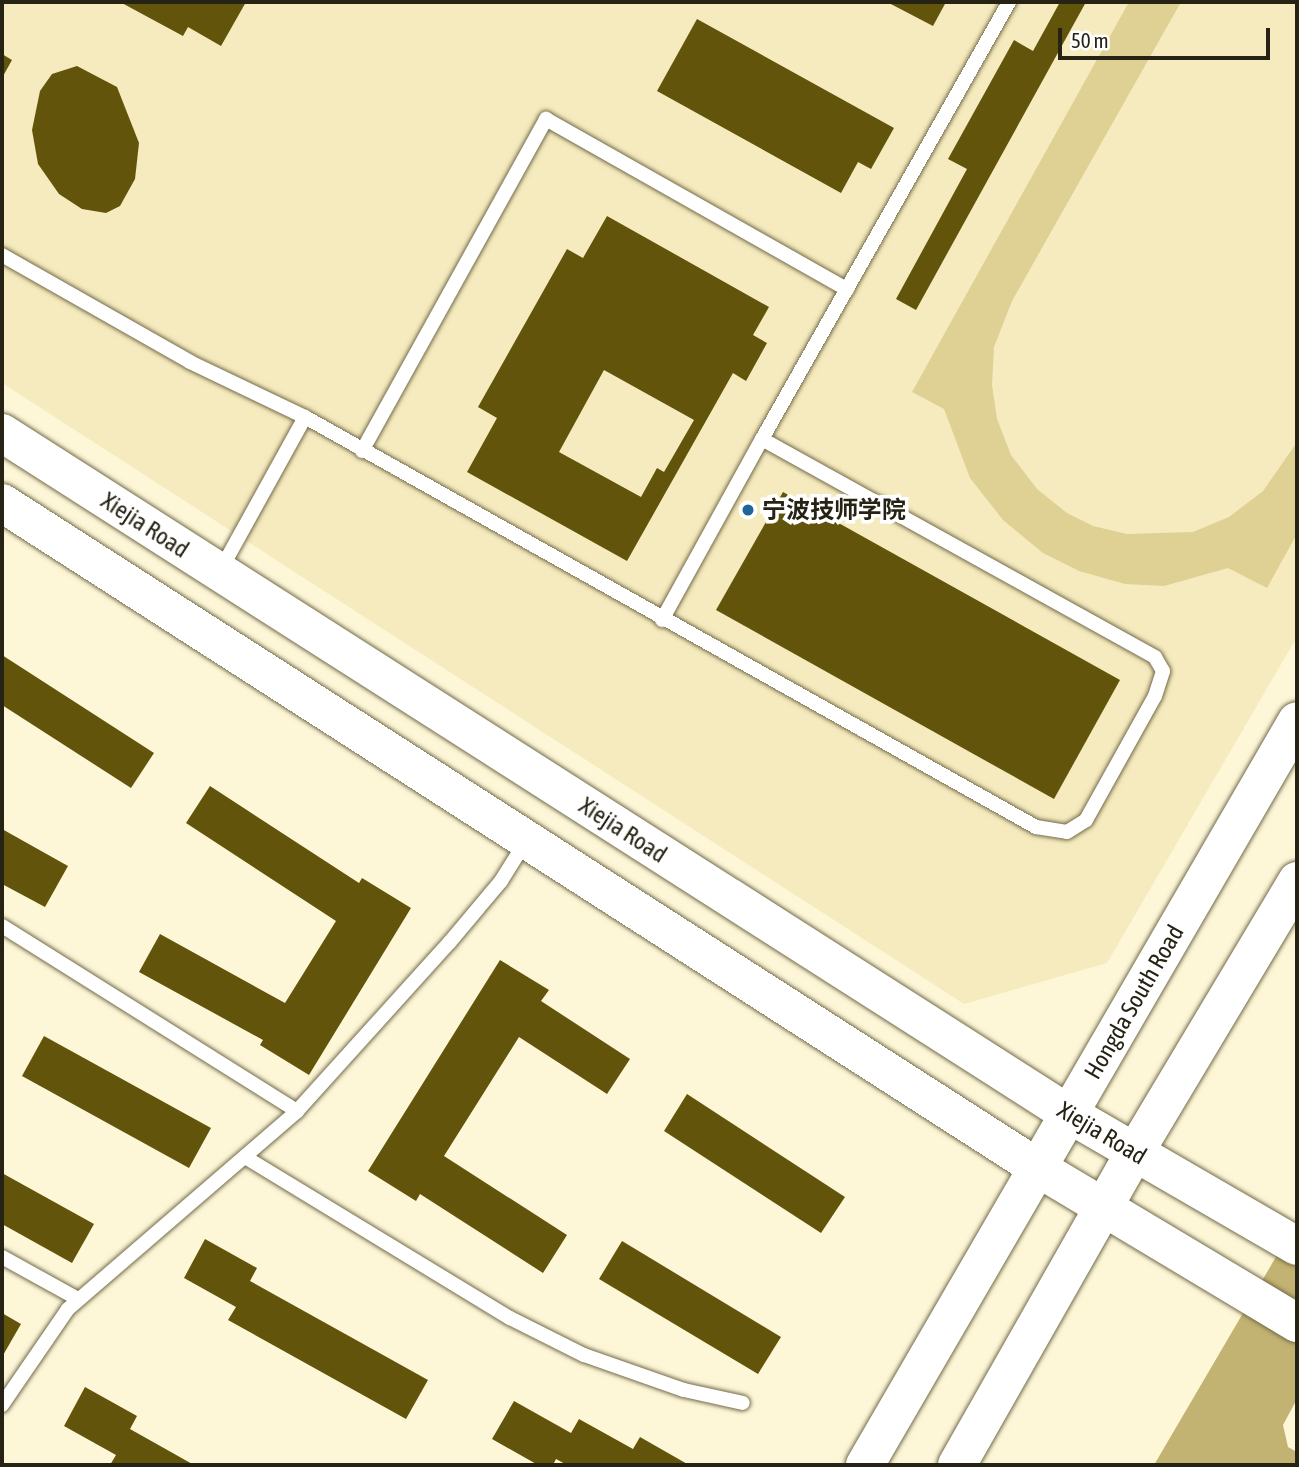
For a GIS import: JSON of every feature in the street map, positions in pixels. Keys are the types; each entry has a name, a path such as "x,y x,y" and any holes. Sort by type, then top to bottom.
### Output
{"main road":[{"name":"Xiejia Road","path":"2,433 1069,1114 1297,1247"},
{"path":"2,503 1038,1168 1206,1271 1297,1323"},
{"name":"Hongda South Road","path":"865,1465 1297,720"},
{"path":"957,1465 1135,1152 1297,881"}],"lane":[{"path":"662,620 1009,2"},
{"path":"362,451 546,119 847,289"},
{"path":"2,255 190,362 305,417 662,620 1036,827 1067,832 1086,820 1155,696 1163,671 1155,657 762,439"},
{"path":"219,572 305,417"},
{"path":"2,1405 35,1352 78,1299 296,1111 449,943 501,881 527,840"},
{"path":"2,926 296,1111"},
{"path":"245,1157 522,1325 597,1359 684,1390 743,1403"},
{"path":"2,1257 78,1299"}],"shaded area":[{"name":"宁波技师学院","path":"2,2 1297,2 1297,637 1107,963 964,1004 2,383"},
{"path":"1129,2 1181,2 1012,301 994,347 992,385 997,419 1011,455 1037,489 1067,513 1093,526 1127,534 1193,532 1229,517 1263,491 1297,442 1297,534 1267,588 1228,568 1164,586 1125,584 1079,571 1043,553 1003,520 970,478 944,409 912,392"},
{"path":"1297,1221 1297,1399 1283,1425 1288,1447 1297,1452 1297,1465 1154,1465"}],"building":[{"path":"120,2 246,2 221,46 188,27 183,36"},
{"path":"887,2 946,2 933,26"},
{"path":"1060,2 1086,2 916,310 896,299 967,169 948,159 1014,40 1033,51"},
{"path":"697,19 894,128 871,169 858,162 841,193 657,91"},
{"path":"2,54 12,60 2,78"},
{"path":"77,66 117,87 139,143 135,179 120,206 106,213 82,209 59,194 38,164 32,130 40,91 52,74"},
{"path":"607,216 769,307 753,335 767,343 746,381 733,373 627,561 467,472 497,418 478,407 567,249 583,258","holes":["604,370 694,420 664,472 657,468 641,497 559,452"]},
{"path":"783,492 1120,680 1054,799 716,610"},
{"path":"2,655 154,753 131,788 2,705"},
{"path":"210,786 359,883 362,878 411,908 309,1075 260,1045 263,1040 139,972 160,934 285,1003 336,921 186,823"},
{"path":"2,829 68,866 45,907 2,884"},
{"path":"500,960 549,990 541,1001 630,1059 607,1094 519,1037 444,1156 567,1235 543,1273 420,1194 416,1201 368,1171"},
{"path":"44,1036 211,1128 189,1168 22,1076"},
{"path":"687,1094 845,1197 821,1233 664,1131"},
{"path":"2,1173 94,1224 72,1263 2,1224"},
{"path":"205,1239 257,1268 250,1281 428,1380 406,1419 228,1320 236,1307 184,1278"},
{"path":"622,1241 781,1337 758,1374 599,1279"},
{"path":"2,1313 21,1324 2,1357"},
{"path":"85,1387 137,1416 130,1429 194,1465 110,1465 116,1455 64,1426"},
{"path":"514,1401 571,1433 579,1419 633,1449 640,1437 689,1465 567,1465 556,1459 553,1465 538,1465 492,1439"}],"place":[{"name":"宁波技师学院","path":"748,510"}]}
